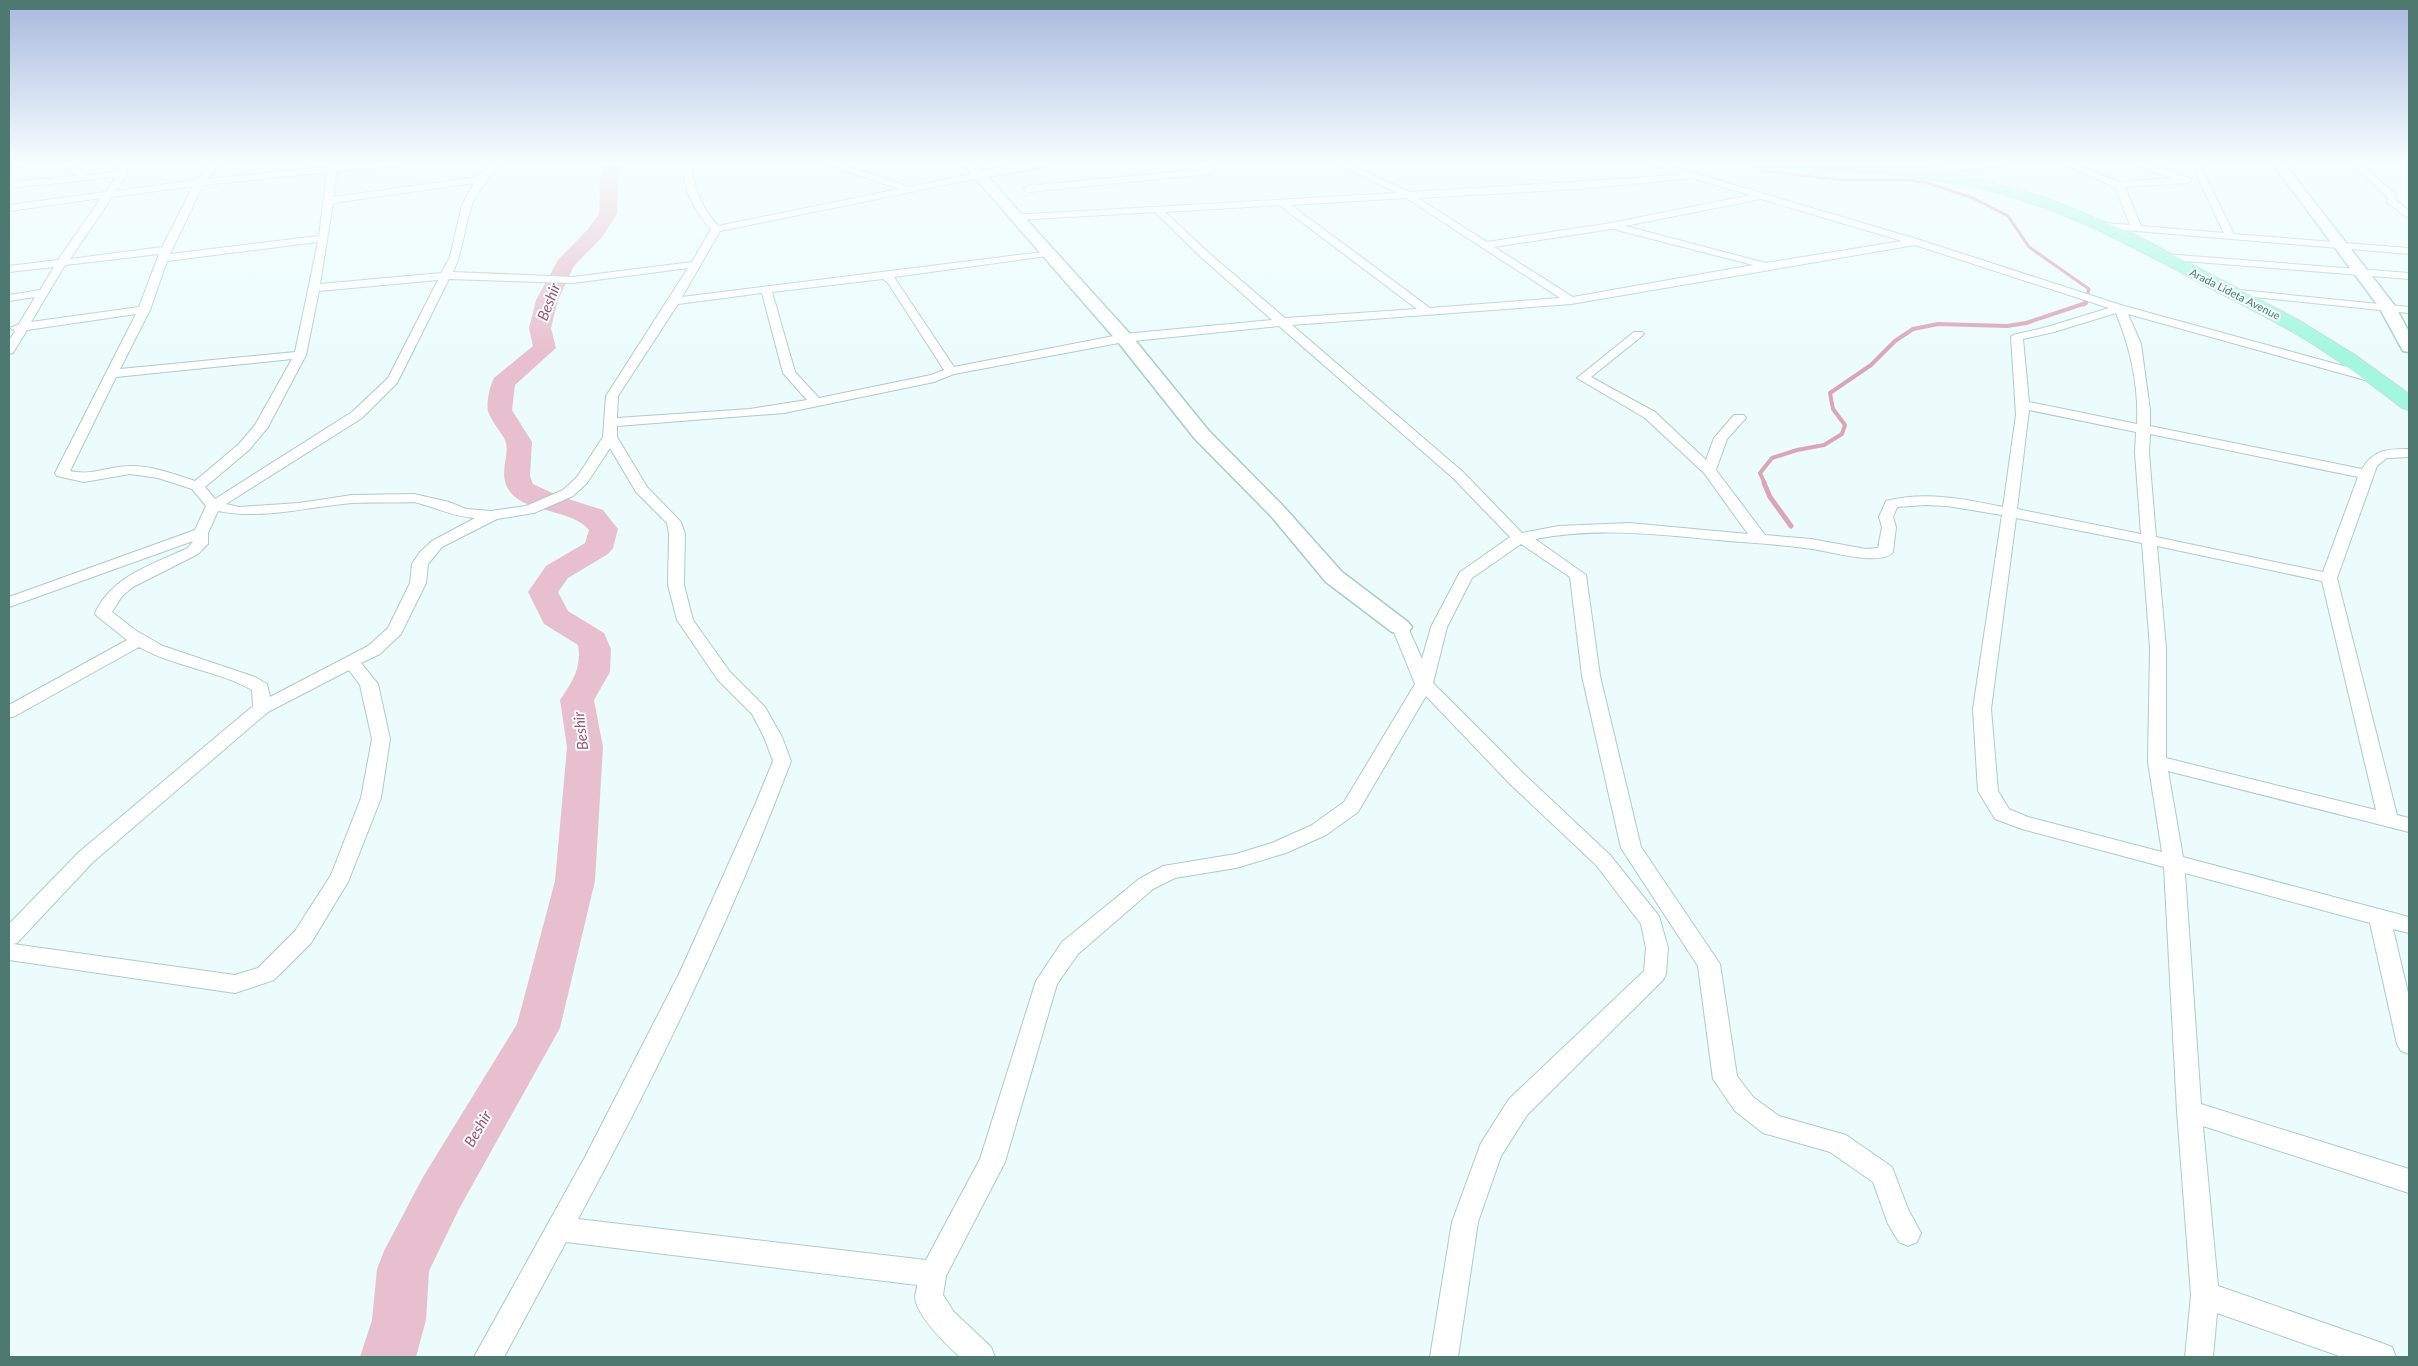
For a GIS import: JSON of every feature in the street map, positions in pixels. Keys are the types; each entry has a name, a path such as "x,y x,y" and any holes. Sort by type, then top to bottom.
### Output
{"highway":[{"name":"Arada Lideta Avenue","path":"2105,227 2294,325 2376,379 2409,404"}],"main road":[{"path":"1024,227 1124,338 1202,435 1278,512 1334,577 1400,627"},
{"path":"2327,227 2387,306 2409,347"}],"street":[{"path":"9,350 42,293 86,227"},
{"path":"178,227 165,254 144,310 62,473 84,478 130,470 160,474 197,486 213,506 239,510 299,508 352,500 414,498 444,504 464,513 491,516 529,510 568,492 582,480 610,430 612,396 674,301 716,229 727,227"},
{"path":"197,486 244,446 262,427 300,355 315,288 325,227"},
{"path":"262,708 261,688 246,678 158,650 124,632 103,613 106,603 127,584 193,551 200,544 201,533 213,506 321,439 372,402 393,380 446,278 459,246 463,227"},
{"path":"1175,227 1458,475 1520,537 1578,575 1592,676 1631,848 1709,964 1725,1079 1744,1104 1772,1125 1838,1142 1883,1175 1897,1215 1908,1233"},
{"path":"1314,227 1427,311"},
{"path":"1457,227 1571,301"},
{"path":"1485,245 1606,227"},
{"path":"1614,227 1766,266"},
{"path":"1865,227 2120,308 2376,379"},
{"path":"2128,227 2409,251"},
{"path":"2225,227 2231,236"},
{"path":"9,269 62,262 324,238"},
{"path":"610,430 750,413 816,402 934,378 951,371 1124,338 1282,322 1571,301 1766,266 1916,242"},
{"path":"674,301 885,275 1047,252"},
{"path":"2164,257 2409,276"},
{"path":"315,288 446,278 459,275 573,280 697,264"},
{"path":"885,275 892,281 951,371"},
{"path":"766,289 789,373 816,402"},
{"path":"2230,292 2387,306 2409,310"},
{"path":"9,298 42,293"},
{"path":"2120,308 2059,328 2017,337 2017,352 2024,405 2011,513 1982,709 1988,791 2002,814 2022,822 2409,925"},
{"path":"2120,308 2135,344 2144,410 2142,453 2158,648 2157,762 2174,863 2189,1111 2205,1296 2200,1357"},
{"path":"9,329 144,310"},
{"path":"1638,334 1583,378 1650,415 1710,470 1759,538"},
{"path":"111,374 300,355"},
{"path":"2024,405 2366,474"},
{"path":"1710,470 1721,438 1739,418"},
{"path":"488,1357 594,1165 691,972 765,805 782,761 759,711 724,676 685,620 676,586 677,534 674,522 640,490 610,430"},
{"path":"2388,819 2329,578 2366,474 2374,459 2382,454 2409,453"},
{"path":"981,1357 944,1322 929,1298 933,1274 992,1162 1047,981 1070,948 1146,884 1170,871 1236,861 1279,848 1319,830 1351,807 1424,684 1439,627 1466,575 1520,537 1559,530 1630,527 1759,538 1811,544 1866,554 1885,552 1889,527 1886,517 1891,504 1903,500 1938,501 2148,539 2329,578"},
{"path":"9,937 86,857 262,708 374,650 395,630 418,583 420,564 425,555 437,544 491,516"},
{"path":"9,602 201,533"},
{"path":"1400,627 1424,684 1517,779 1602,860 1651,922 1657,948 1655,974 1518,1107 1490,1151 1465,1222 1444,1357"},
{"path":"9,712 139,640"},
{"path":"9,952 235,984 266,974 303,938 341,877 371,798 381,739 370,684 352,663"},
{"path":"2157,762 2409,825"},
{"path":"2380,916 2409,1044"},
{"path":"2189,1111 2409,1181"},
{"path":"558,1229 933,1274"},
{"path":"2205,1296 2382,1357"}],"waterway":[{"name":"Beshir","path":"388,1357 399,1320 403,1269 441,1193 538,1028 575,881 585,747 577,700 591,679 596,657 593,640 555,617 543,592 557,572 598,548 604,529 593,516 549,502 522,489 516,476 519,442 500,410 503,383 545,348 540,328 547,300 565,264 599,227"},
{"path":"2015,227 2029,247 2089,289 2084,304"},
{"path":"1765,484 1760,473 1772,458 1797,450 1824,445 1842,434 1845,425 1833,409 1830,393 1871,365 1895,341 1913,329 1938,324 2007,326 2026,323 2084,304"},
{"path":"1764,483 1770,497 1791,526"}]}
